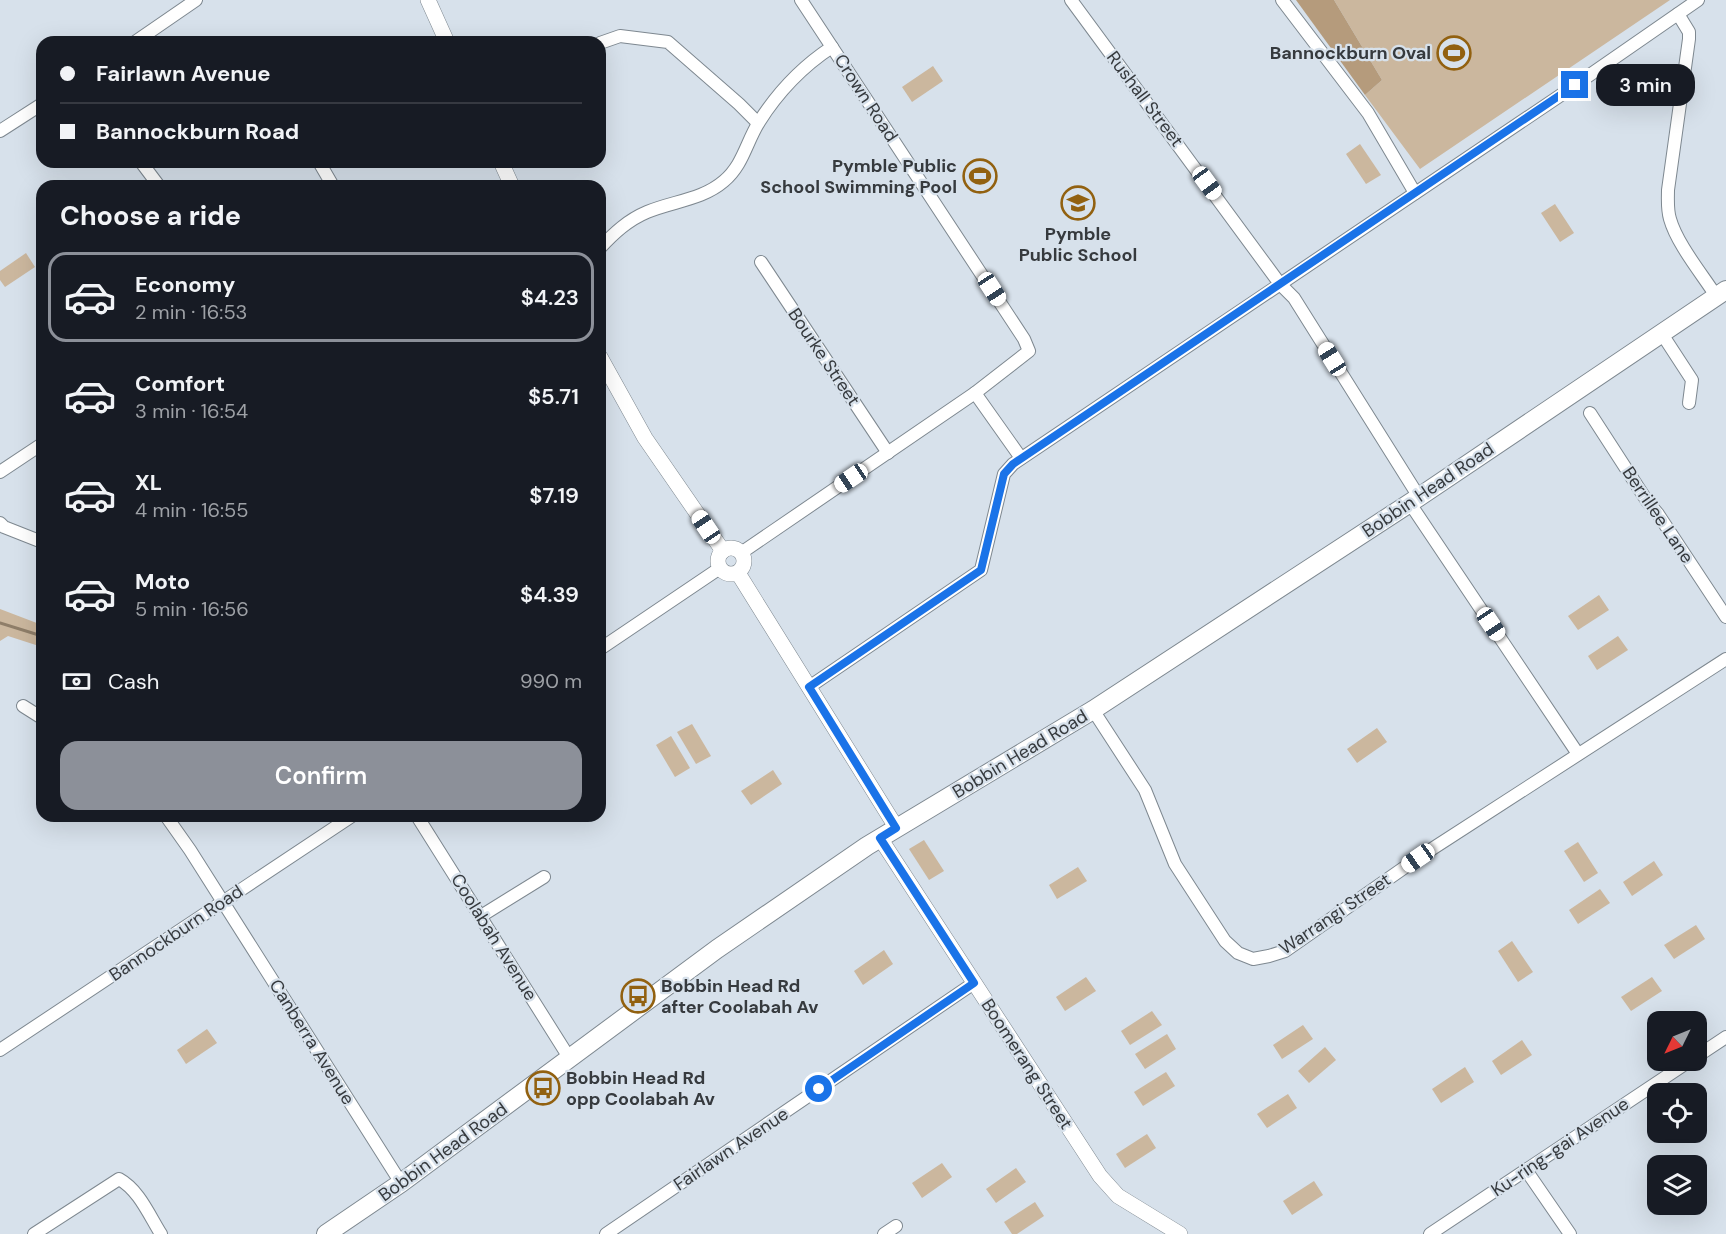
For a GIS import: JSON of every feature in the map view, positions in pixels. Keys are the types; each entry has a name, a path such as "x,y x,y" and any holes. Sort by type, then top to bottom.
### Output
{"main road":[{"name":"Bobbin Head Road","path":"326,1234 401,1183 717,949 880,838 1093,710 1414,500 1721,293"}],"street":[{"path":"144,36 196,0"},
{"path":"428,0 444,36"},
{"name":"Crown Road","path":"801,0 1024,339 1029,351 975,393"},
{"name":"Rushall Street","path":"1071,0 1280,284 1294,298 1414,500 1578,754"},
{"path":"1282,0 1368,113 1415,193"},
{"path":"809,687 981,570 1004,474 1021,458 1698,0"},
{"path":"1678,14 1686,25 1689,39 1668,190 1670,219 1691,258 1721,293"},
{"path":"606,41 620,36 668,42 740,104 758,123"},
{"path":"606,242 631,220 649,211 700,196 721,184 739,166 758,123 790,80 832,47"},
{"path":"0,131 36,108"},
{"name":"Bourke Street","path":"761,262 888,453"},
{"path":"1662,334 1692,380 1689,403"},
{"path":"606,368 645,438 723,551"},
{"path":"741,553 975,393 1021,458"},
{"name":"Berrillee Lane","path":"1590,413 1726,617"},
{"path":"0,472 36,448"},
{"path":"0,523 36,539"},
{"path":"731,548 741,553 744,562 738,573 728,574 720,568 718,559 723,551 731,548"},
{"path":"606,645 720,568"},
{"path":"738,573 896,828"},
{"name":"Warrangi Street","path":"1093,710 1145,790 1175,864 1225,941 1238,953 1253,959 1285,951 1418,858 1726,660"},
{"path":"23,706 36,714"},
{"name":"Canberra Avenue","path":"170,822 401,1183"},
{"name":"Bannockburn Road","path":"2,1045 343,822"},
{"name":"Coolabah Avenue","path":"421,822 570,1059"},
{"name":"Boomerang Street","path":"880,838 1107,1186 1118,1196 1180,1234"},
{"path":"481,916 544,877"},
{"name":"Fairlawn Avenue","path":"606,1234 974,983"},
{"path":"1707,1050 1726,1037"},
{"name":"Ku-ring-gai Avenue","path":"1430,1234 1674,1071"},
{"path":"1526,1170 1570,1234"},
{"path":"34,1234 119,1179 135,1191 161,1234"},
{"path":"884,1234 896,1226"}],"shaded area":[{"path":"1296,0 1334,0 1382,80 1365,95"},
{"name":"Bannockburn Oval","path":"1334,0 1670,0 1420,169 1365,95 1382,80"},
{"path":"933,66 943,81 912,102 902,87"},
{"path":"1360,144 1381,175 1366,184 1346,154"},
{"name":"Pymble Public School Swimming Pool","path":"989,164 994,172 970,187 965,180"},
{"path":"1555,204 1574,233 1560,242 1541,213"},
{"path":"26,253 35,267 5,287 0,280 0,271"},
{"path":"1599,595 1609,610 1578,630 1568,616"},
{"path":"0,609 36,623 36,645 8,636 0,641"},
{"path":"1618,636 1628,650 1597,670 1588,656"},
{"path":"692,724 711,756 696,764 677,732"},
{"path":"1377,728 1387,742 1357,763 1347,749"},
{"path":"671,736 690,768 675,777 656,745"},
{"path":"773,770 782,784 751,805 741,791"},
{"path":"924,840 944,871 929,880 909,849"},
{"path":"1578,842 1598,873 1584,882 1564,851"},
{"path":"1654,861 1663,875 1632,896 1623,882"},
{"path":"1078,867 1087,881 1057,899 1049,885"},
{"path":"1600,889 1610,903 1578,924 1569,910"},
{"path":"1696,925 1705,939 1674,959 1664,945"},
{"path":"1512,941 1533,972 1518,982 1498,951"},
{"path":"884,950 893,964 863,985 854,971"},
{"path":"1086,977 1096,991 1065,1011 1056,997"},
{"path":"1652,977 1662,991 1631,1011 1621,997"},
{"path":"1152,1011 1162,1025 1130,1045 1121,1031"},
{"path":"1303,1025 1313,1039 1282,1059 1273,1045"},
{"path":"207,1029 217,1043 186,1064 177,1050"},
{"path":"1167,1034 1176,1049 1145,1069 1135,1054"},
{"path":"1522,1040 1532,1055 1501,1075 1492,1061"},
{"path":"1325,1047 1336,1060 1309,1083 1298,1071"},
{"path":"1465,1067 1474,1082 1441,1103 1432,1089"},
{"path":"1166,1072 1175,1086 1143,1106 1134,1092"},
{"path":"1288,1094 1297,1108 1267,1128 1257,1114"},
{"path":"1147,1134 1156,1148 1125,1168 1116,1154"},
{"path":"942,1163 952,1177 922,1198 912,1183"},
{"path":"1016,1168 1026,1182 996,1203 986,1189"},
{"path":"1314,1181 1323,1195 1292,1215 1283,1201"},
{"path":"1035,1202 1044,1216 1017,1234 1012,1234 1004,1222"}],"waterway":[{"path":"0,623 36,634"}],"place":[{"name":"Bannockburn Oval","path":"1454,53"},
{"name":"Pymble Public School Swimming Pool","path":"980,176"},
{"name":"Pymble Public School","path":"1078,203"},
{"name":"Bobbin Head Rd after Coolabah Av","path":"638,996"},
{"name":"Bobbin Head Rd opp Coolabah Av","path":"543,1088"}],"route":[{"path":"819,1089 974,983 880,838 896,828 809,687 981,570 1004,474 1013,464 1575,85"}]}
